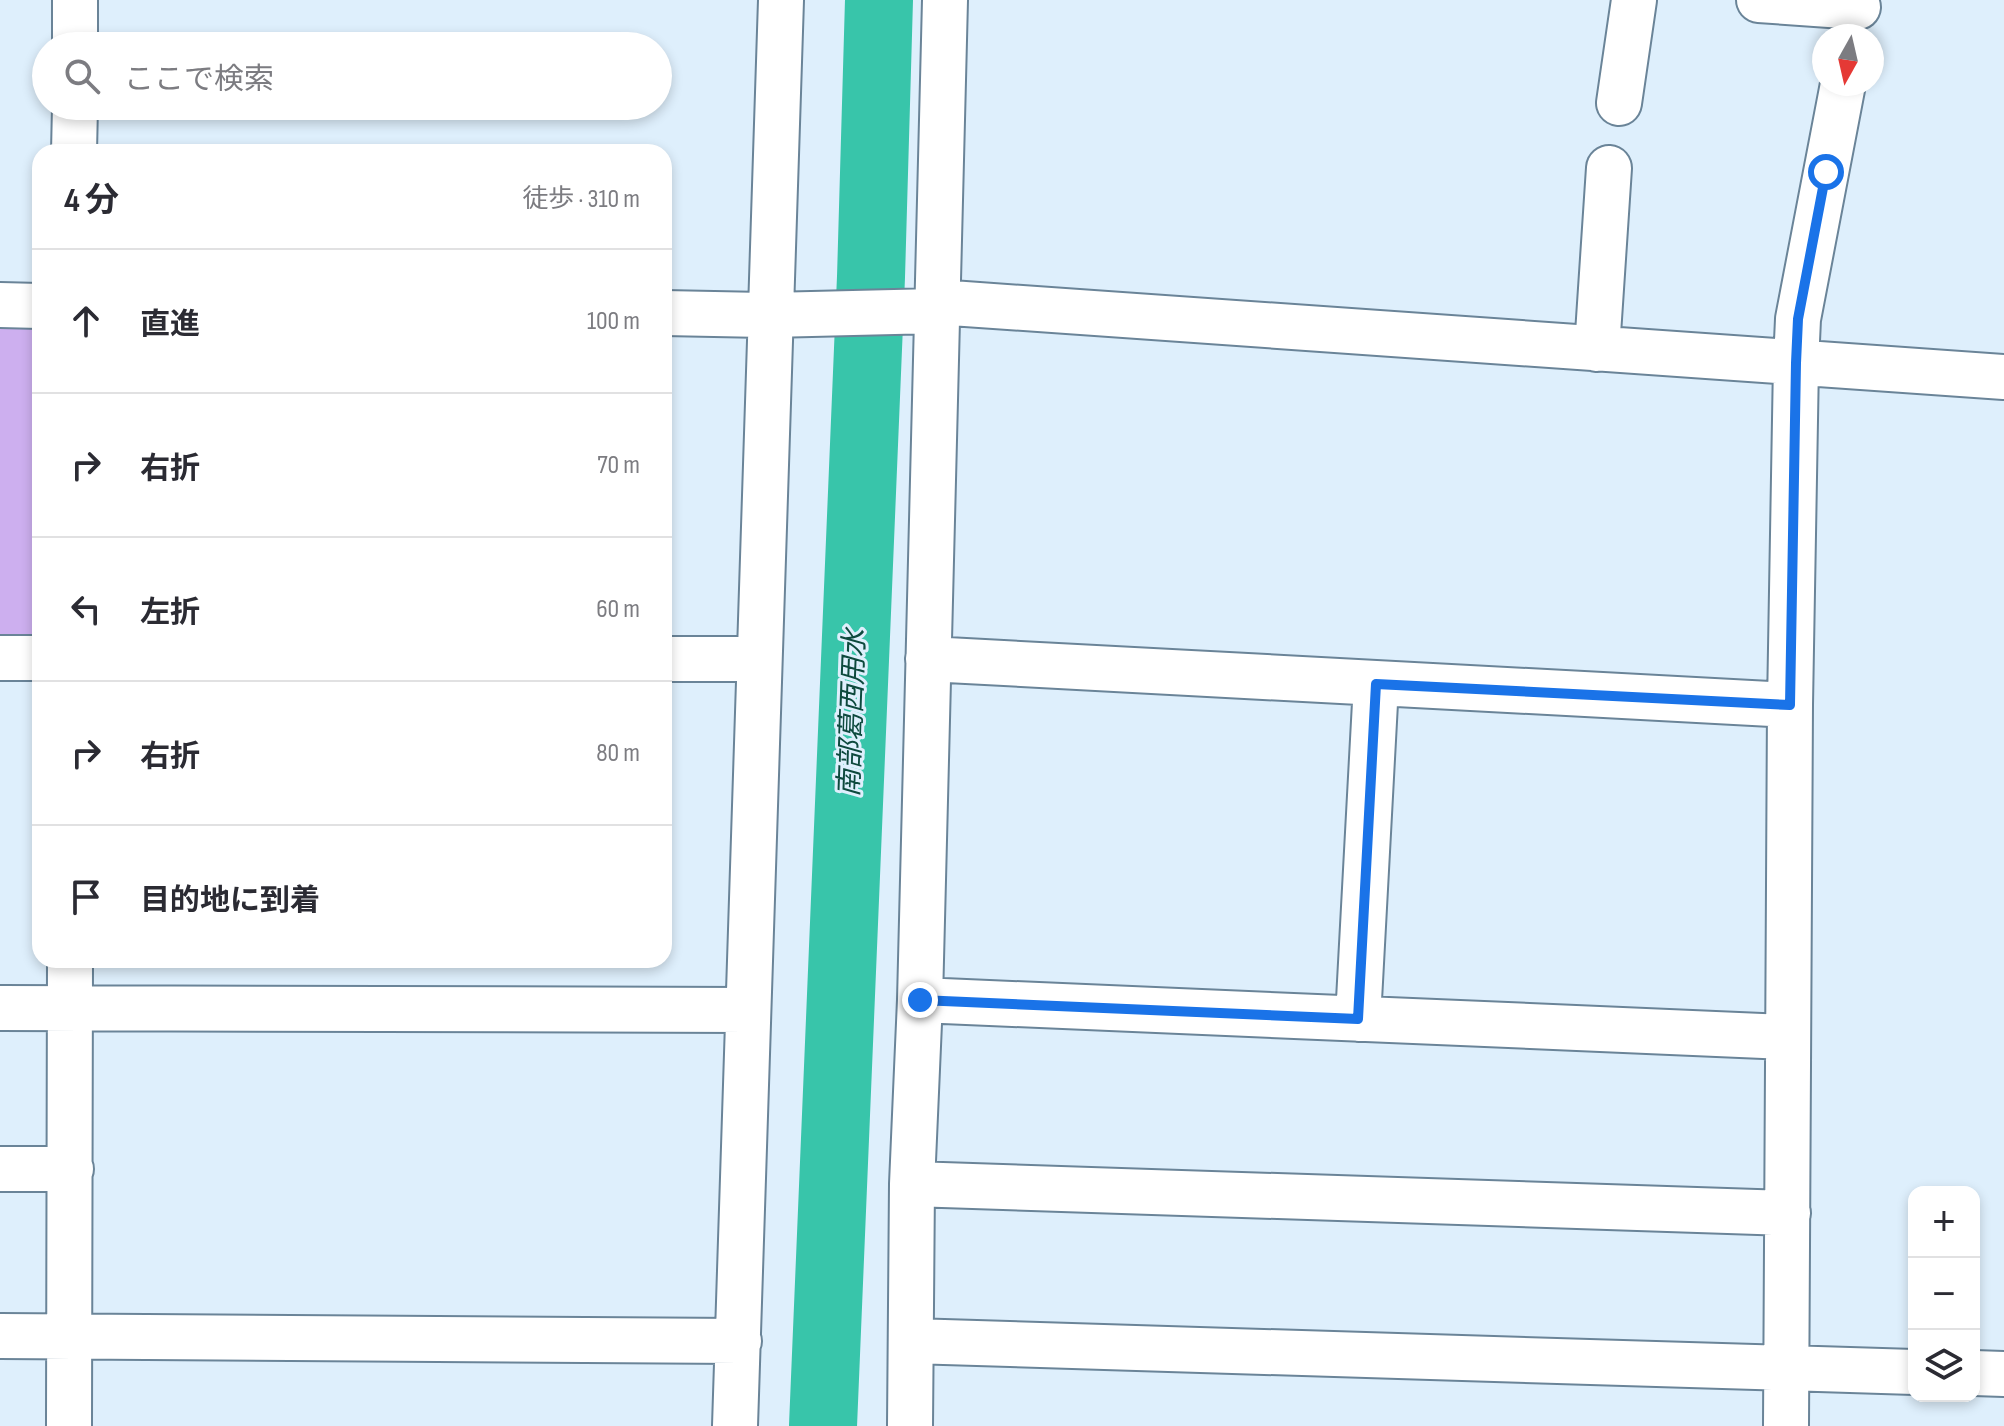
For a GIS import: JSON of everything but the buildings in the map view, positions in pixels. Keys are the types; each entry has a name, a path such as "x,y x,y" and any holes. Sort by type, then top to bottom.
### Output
{"street":[{"path":"75,0 75,32"},
{"path":"735,1426 781,0"},
{"path":"910,1426 912,1184 920,1000 945,0"},
{"path":"1619,103 1634,0"},
{"path":"1759,0 1857,14"},
{"path":"1786,1426 1790,705 1796,363 1798,319 1841,96"},
{"path":"74,144 75,120"},
{"path":"1597,349 1609,168"},
{"path":"0,305 32,306"},
{"path":"672,313 770,315 936,306 2004,377"},
{"path":"0,658 32,658"},
{"path":"672,659 758,659"},
{"path":"928,659 1790,705"},
{"path":"1358,1019 1376,684"},
{"path":"69,1426 70,968"},
{"path":"920,1000 1788,1037"},
{"path":"0,1008 748,1010"},
{"path":"0,1169 71,1169"},
{"path":"912,1184 1788,1213"},
{"path":"0,1336 739,1341"},
{"path":"911,1341 1908,1372"},
{"path":"1980,1373 2004,1374"}],"shaded area":[{"path":"0,321 32,326 32,636 0,636"}],"waterway":[{"name":"南部葛西用水","path":"823,1426 871,277 879,0"}],"route":[{"path":"920,1000 1358,1019 1376,684 1790,705 1798,319 1826,172"}]}
